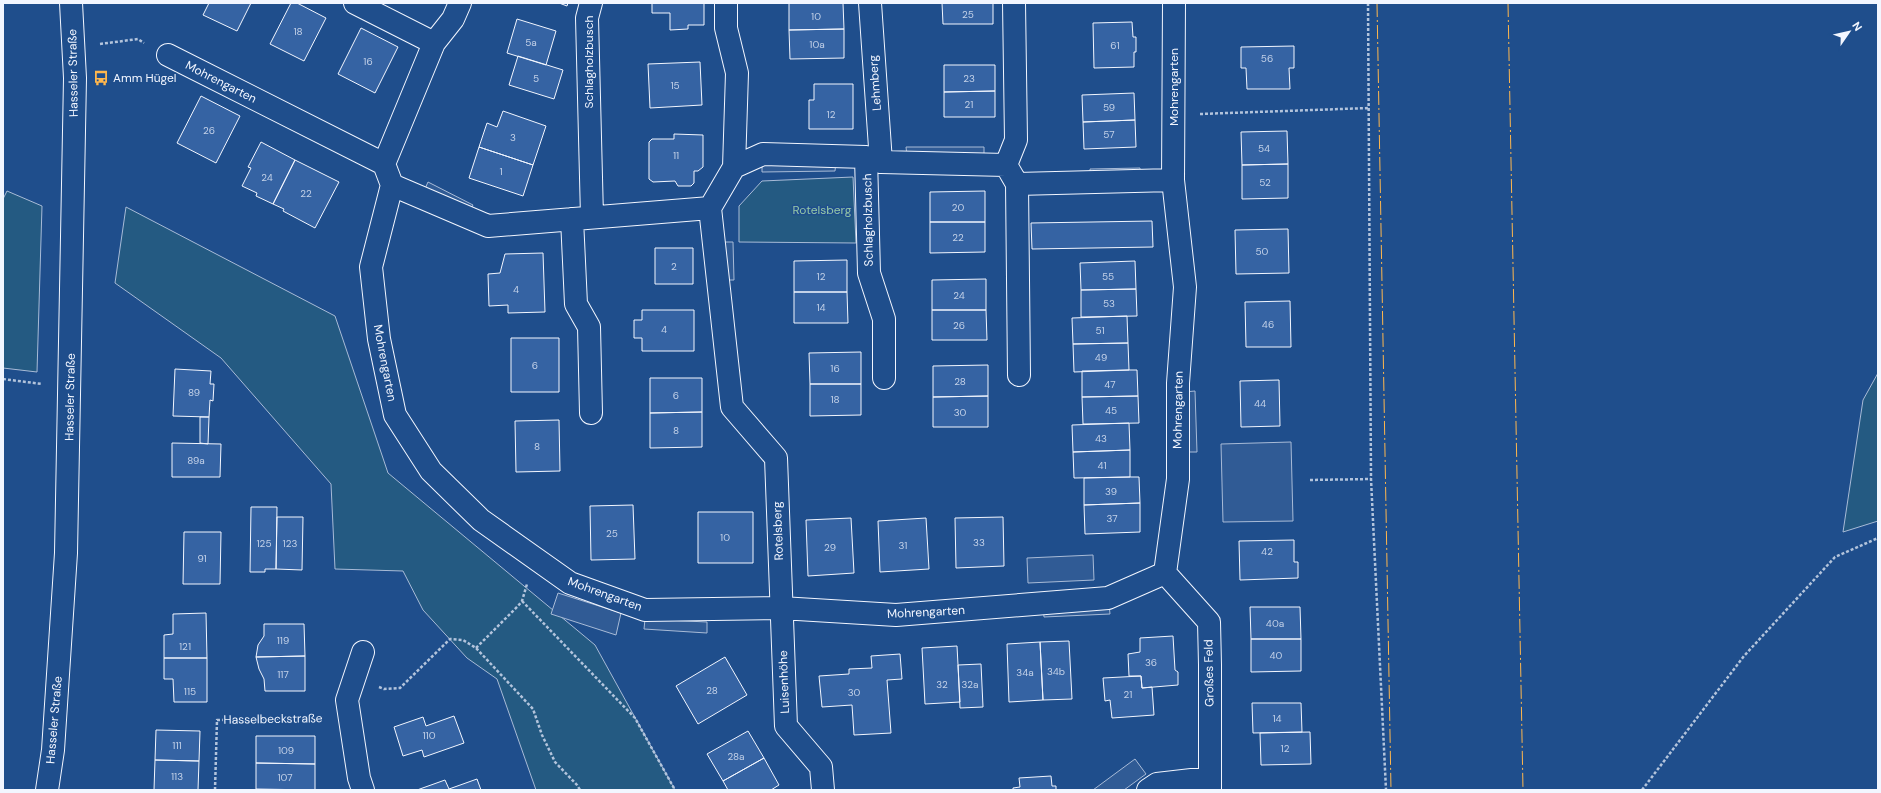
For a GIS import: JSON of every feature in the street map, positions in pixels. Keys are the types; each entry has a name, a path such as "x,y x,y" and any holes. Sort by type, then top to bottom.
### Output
{"street":[{"name":"Hasseler Straße","path":"47,790 53,750 66,553 74,148 74,47 71,3"},
{"path":"355,3 434,43"},
{"path":"460,3 453,19 434,43 384,164 392,185 488,226 710,208 734,167 737,73 726,28 726,3"},
{"name":"Schlagholzbusch","path":"591,3 587,18 582,218 576,304 589,327 591,413"},
{"name":"Lehmberg","path":"870,3 873,159"},
{"path":"1014,3 1016,140 1006,165 1017,184 1019,375"},
{"name":"Mohrengarten","path":"392,185 371,267 378,339 395,415 431,471 481,520 570,584 645,610 781,608 896,615 1108,598 1165,573 1178,479 1178,384 1185,288 1173,180 1174,3"},
{"name":"Mohrengarten","path":"168,55 384,164"},
{"name":"Schlagholzbusch","path":"734,167 763,154 1006,165"},
{"name":"Schlagholzbusch","path":"873,159 869,273 884,319 884,378"},
{"path":"1017,184 1173,180"},
{"name":"Rotelsberg","path":"710,208 732,407 776,458 781,608"},
{"name":"Großes Feld","path":"1165,573 1209,622 1210,784"},
{"name":"Luisenhöhe","path":"781,608 786,726 821,767 823,790"},
{"path":"363,652 347,700 359,778 363,790"},
{"path":"1148,790 1157,784 1210,784"}],"path":[{"path":"1368,3 1371,479 1386,790"},
{"path":"74,47 138,39 168,55"},
{"path":"1174,115 1369,108"},
{"path":"3,379 70,388"},
{"path":"1310,480 1371,479"},
{"path":"1642,790 1744,656 1835,557 1878,538"},
{"path":"522,601 635,718 675,790"},
{"path":"476,648 518,606"},
{"path":"354,680 384,689 400,688 450,639 463,640 476,648 533,708 555,762 580,790"},
{"name":"Hasselbeckstraße","path":"215,790 217,720 350,717"}],"green space":[{"name":"Rotelsberg","path":"853,177 856,243 739,242 739,206 762,181"},
{"path":"7,191 42,206 37,372 3,368 3,199"},
{"path":"126,207 335,316 388,473 595,645 675,790 536,790 497,679 467,658 423,610 403,571 335,569 331,484 221,358 115,283"},
{"path":"1878,373 1878,521 1843,532 1863,400"}],"shaded area":[{"path":"906,147 984,147 984,157 907,156"},
{"path":"836,161 835,171 762,172 762,163"},
{"path":"1140,168 1140,179 1091,180 1090,169"},
{"path":"428,182 473,205 469,213 424,191"},
{"path":"723,242 733,242 734,280 725,280"},
{"path":"1195,391 1197,452 1187,452 1184,392"},
{"path":"1291,442 1293,521 1223,522 1221,444"},
{"path":"1093,555 1094,580 1028,583 1027,558"},
{"path":"558,593 621,613 616,635 551,614"},
{"path":"1109,604 1110,614 1044,617 1043,606"},
{"path":"645,619 707,622 707,633 644,629"},
{"path":"1135,759 1146,774 1124,790 1093,790"}],"building":[{"path":"209,3 251,3 237,31 203,15"},
{"path":"291,3 297,3 326,18 304,61 270,44"},
{"path":"559,3 568,3 567,6"},
{"path":"652,3 704,3 704,25 688,25 688,29 670,30 670,13 652,13"},
{"path":"789,3 843,3 844,29 789,30"},
{"path":"942,3 993,3 993,24 943,24"},
{"path":"517,19 556,31 546,65 507,53"},
{"path":"1132,22 1133,37 1136,37 1134,67 1094,68 1093,23"},
{"path":"361,28 398,47 375,93 338,74"},
{"path":"844,29 844,58 790,59 789,30"},
{"path":"1294,46 1294,68 1289,68 1290,89 1247,89 1246,68 1241,68 1241,47"},
{"path":"518,56 563,70 554,99 509,85"},
{"path":"700,62 702,105 650,108 648,64"},
{"path":"944,65 995,65 995,91 944,92"},
{"path":"814,84 853,84 853,129 809,129 809,100 814,100"},
{"path":"995,91 995,117 944,117 944,92"},
{"path":"1134,93 1135,120 1083,122 1082,95"},
{"path":"201,96 240,116 216,163 177,143"},
{"path":"503,111 546,126 533,165 479,147 487,123 497,127"},
{"path":"1135,120 1136,147 1084,149 1083,122"},
{"path":"1287,131 1288,164 1242,165 1241,132"},
{"path":"674,134 703,135 703,167 698,171 694,171 694,183 691,186 678,186 675,181 653,182 649,179 649,142 652,139 674,139"},
{"path":"261,142 295,160 273,204 256,196 257,193 242,186 251,168 248,167"},
{"path":"479,147 533,165 523,196 469,178"},
{"path":"295,160 339,182 315,228 273,204"},
{"path":"1288,164 1288,198 1242,199 1242,165"},
{"path":"985,191 985,222 930,222 930,192"},
{"path":"1152,221 1153,247 1032,249 1031,223"},
{"path":"930,222 985,222 985,252 930,253"},
{"path":"1288,229 1289,273 1236,274 1235,230"},
{"path":"655,248 693,248 693,284 655,284"},
{"path":"543,253 545,312 508,313 508,305 489,306 488,274 500,273 505,254"},
{"path":"847,260 847,292 794,292 794,261"},
{"path":"1135,261 1136,289 1081,290 1080,263"},
{"path":"986,279 986,310 932,310 932,280"},
{"path":"1136,289 1137,316 1081,317 1081,290"},
{"path":"794,292 847,292 848,323 794,323"},
{"path":"1290,301 1291,347 1246,347 1245,302"},
{"path":"642,310 694,310 694,351 642,351 642,338 634,338 634,320 642,320"},
{"path":"932,310 986,310 987,340 932,340"},
{"path":"1127,316 1128,343 1073,344 1072,318"},
{"path":"511,338 559,338 559,392 511,392"},
{"path":"1128,343 1129,370 1074,372 1073,344"},
{"path":"861,352 861,384 810,384 809,353"},
{"path":"988,365 988,396 933,397 933,366"},
{"path":"175,369 211,371 210,384 214,384 213,401 210,400 209,417 173,416"},
{"path":"1137,370 1138,396 1082,397 1082,371"},
{"path":"650,378 702,378 702,412 650,413"},
{"path":"1279,380 1280,426 1241,427 1240,381"},
{"path":"810,384 861,384 861,415 810,416"},
{"path":"988,396 988,427 933,427 933,397"},
{"path":"1138,396 1139,423 1083,424 1082,397"},
{"path":"702,412 702,447 650,448 650,413"},
{"path":"200,417 209,417 208,444 200,443"},
{"path":"559,420 560,471 516,472 515,421"},
{"path":"1129,423 1130,450 1073,452 1072,425"},
{"path":"172,443 221,444 220,477 172,477"},
{"path":"1130,450 1130,477 1074,478 1073,452"},
{"path":"1139,477 1140,503 1084,505 1084,478"},
{"path":"1140,503 1140,532 1085,534 1084,505"},
{"path":"633,505 635,559 591,560 590,506"},
{"path":"251,507 277,507 276,569 265,569 265,572 250,572"},
{"path":"698,512 753,512 753,563 698,563"},
{"path":"277,517 303,517 302,570 276,569"},
{"path":"1003,517 1004,566 956,568 955,518"},
{"path":"851,518 854,573 808,576 806,520"},
{"path":"926,518 929,569 880,572 878,521"},
{"path":"184,532 221,532 220,584 183,584"},
{"path":"1294,540 1294,562 1298,562 1298,578 1240,580 1239,541"},
{"path":"1250,607 1300,607 1301,639 1251,639"},
{"path":"206,613 207,658 164,658 164,635 173,634 173,614"},
{"path":"264,624 304,624 305,656 256,657 258,645 264,636"},
{"path":"1173,636 1175,670 1178,672 1178,685 1142,688 1141,676 1129,676 1128,654 1140,652 1140,638"},
{"path":"1251,639 1301,639 1301,671 1251,672"},
{"path":"1069,641 1072,699 1043,700 1040,642"},
{"path":"1040,642 1043,700 1009,702 1007,644"},
{"path":"957,646 960,702 925,704 922,648"},
{"path":"900,654 902,679 887,680 891,733 854,735 852,705 822,707 819,676 849,674 849,669 872,668 871,656"},
{"path":"305,656 305,691 265,691 264,679 259,669 256,657"},
{"path":"725,657 747,695 698,724 676,686"},
{"path":"164,658 207,658 207,702 174,702 173,679 164,679"},
{"path":"981,664 983,707 960,708 958,665"},
{"path":"1141,676 1142,688 1152,687 1154,715 1112,718 1110,700 1105,701 1103,678"},
{"path":"1252,703 1301,703 1302,732 1253,733"},
{"path":"454,716 464,743 424,757 422,750 403,756 394,727 423,717 426,726"},
{"path":"156,730 200,731 199,761 155,760"},
{"path":"748,731 764,758 723,781 707,754"},
{"path":"1310,732 1311,764 1261,765 1260,733"},
{"path":"256,736 315,736 315,764 256,763"},
{"path":"764,758 779,785 771,790 728,790 723,781"},
{"path":"155,760 199,761 198,790 154,790"},
{"path":"256,763 315,764 315,790 256,789"},
{"path":"1051,776 1052,786 1056,786 1056,790 1013,790 1013,788 1020,787 1019,778"},
{"path":"477,779 481,790 417,790 445,780 449,789"}],"power":[{"path":"1377,3 1391,790"},
{"path":"1508,3 1523,790"}],"place":[{"name":"Amm Hügel","path":"101,78"}]}
